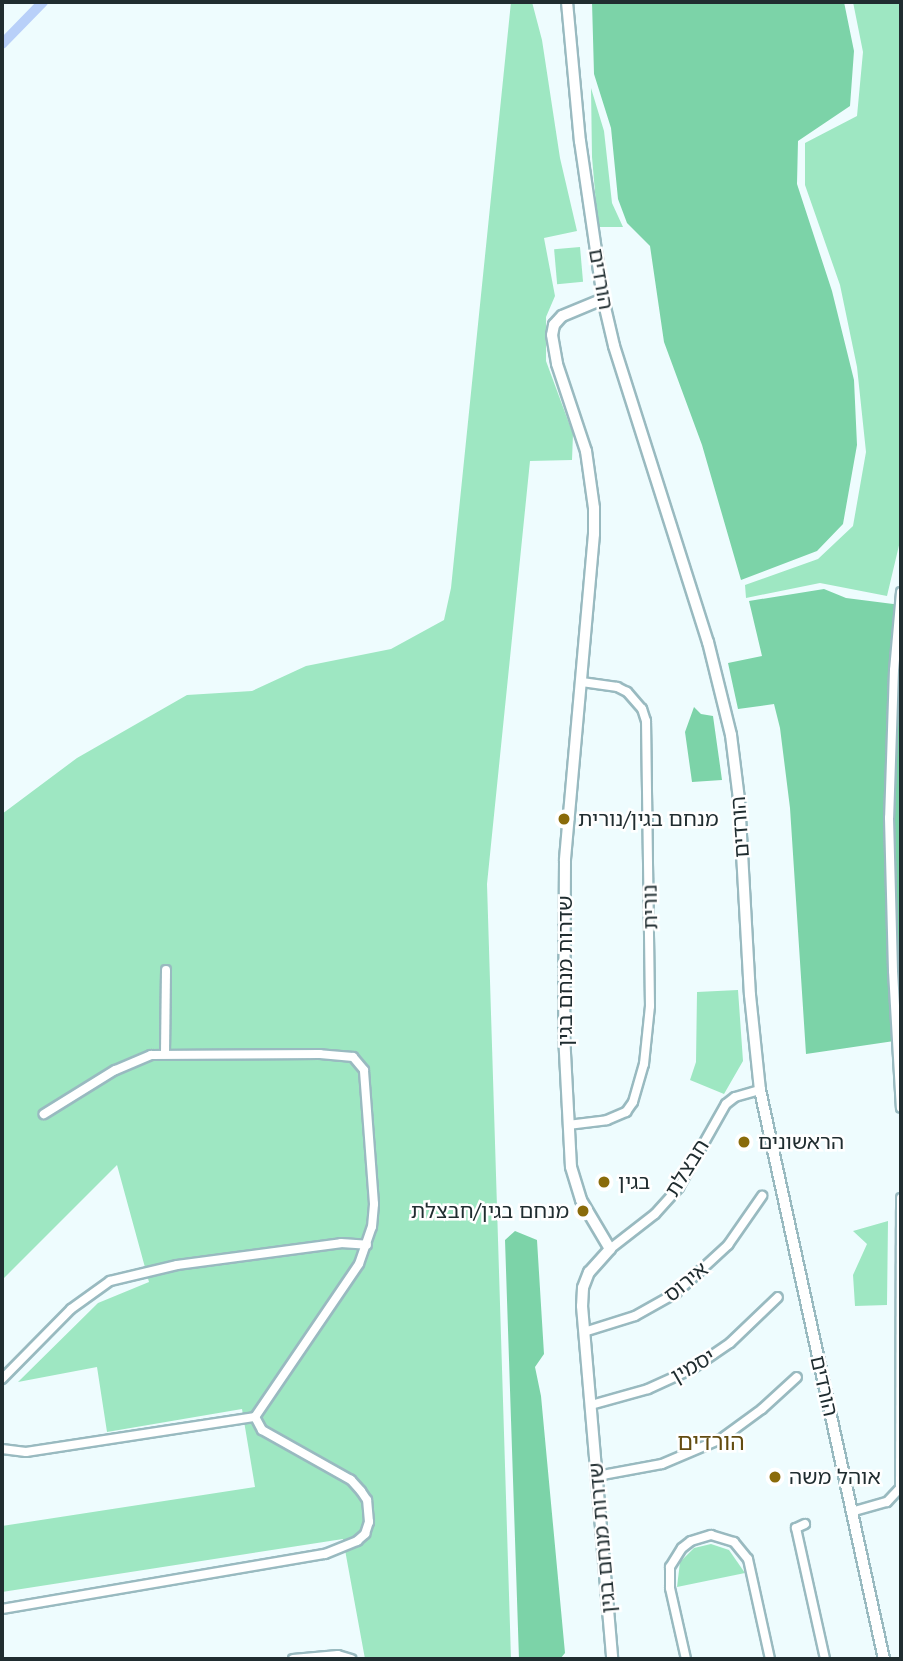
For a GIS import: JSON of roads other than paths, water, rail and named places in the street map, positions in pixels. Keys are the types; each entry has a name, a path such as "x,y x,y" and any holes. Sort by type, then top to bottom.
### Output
{"street":[{"name":"הורדים","path":"567,2 580,141 603,299 614,346 725,706 739,799 750,995 760,1090 884,1659"},
{"name":"שדרות מנחם בגין","path":"603,299 562,317 554,325 552,335 557,364 586,451 594,508 582,682 565,861 564,976 568,1149 575,1185 610,1249 589,1272 583,1288 584,1332 612,1659"},
{"path":"901,592 893,682 889,818 893,971 901,1108"},
{"name":"נורית","path":"568,1125 617,1117 633,1102 644,1064 650,1006 646,721 642,709 627,692 582,682"},
{"path":"165,1054 166,970"},
{"path":"2,1449 26,1452 255,1417 359,1264 367,1245 374,1204 366,1082 360,1062 340,1054 151,1055 114,1070 44,1114"},
{"name":"חבצלת","path":"610,1249 669,1200 690,1171 726,1104 735,1097 760,1090"},
{"name":"אירוס","path":"584,1332 635,1317 677,1293 728,1245 762,1196"},
{"path":"851,1512 887,1502 900,1488 898,1289 901,1198"},
{"path":"2,1379 71,1308 110,1281 177,1265 341,1243 367,1245"},
{"name":"יסמין","path":"591,1405 648,1389 692,1369 730,1343 778,1297"},
{"path":"597,1476 662,1464 721,1439 762,1409 797,1377"},
{"path":"2,1609 325,1554 349,1546 365,1535 369,1522 368,1500 351,1480 262,1430 255,1417"},
{"path":"805,1524 796,1528 825,1659"},
{"path":"686,1659 670,1588 670,1567 674,1558 691,1541 711,1535 734,1542 748,1559 771,1659"},
{"path":"293,1659 338,1655 351,1659"}],"waterway":[{"path":"2,44 43,2"}],"place":[{"name":"מנחם בגין/נורית","path":"564,819"},
{"name":"הראשונים","path":"744,1142"},
{"name":"בגין","path":"604,1182"},
{"name":"מנחם בגין/חבצלת","path":"583,1211"},
{"name":"אוהל משה","path":"775,1477"}],"district":[{"name":"הורדים","path":"711,1442"}]}
